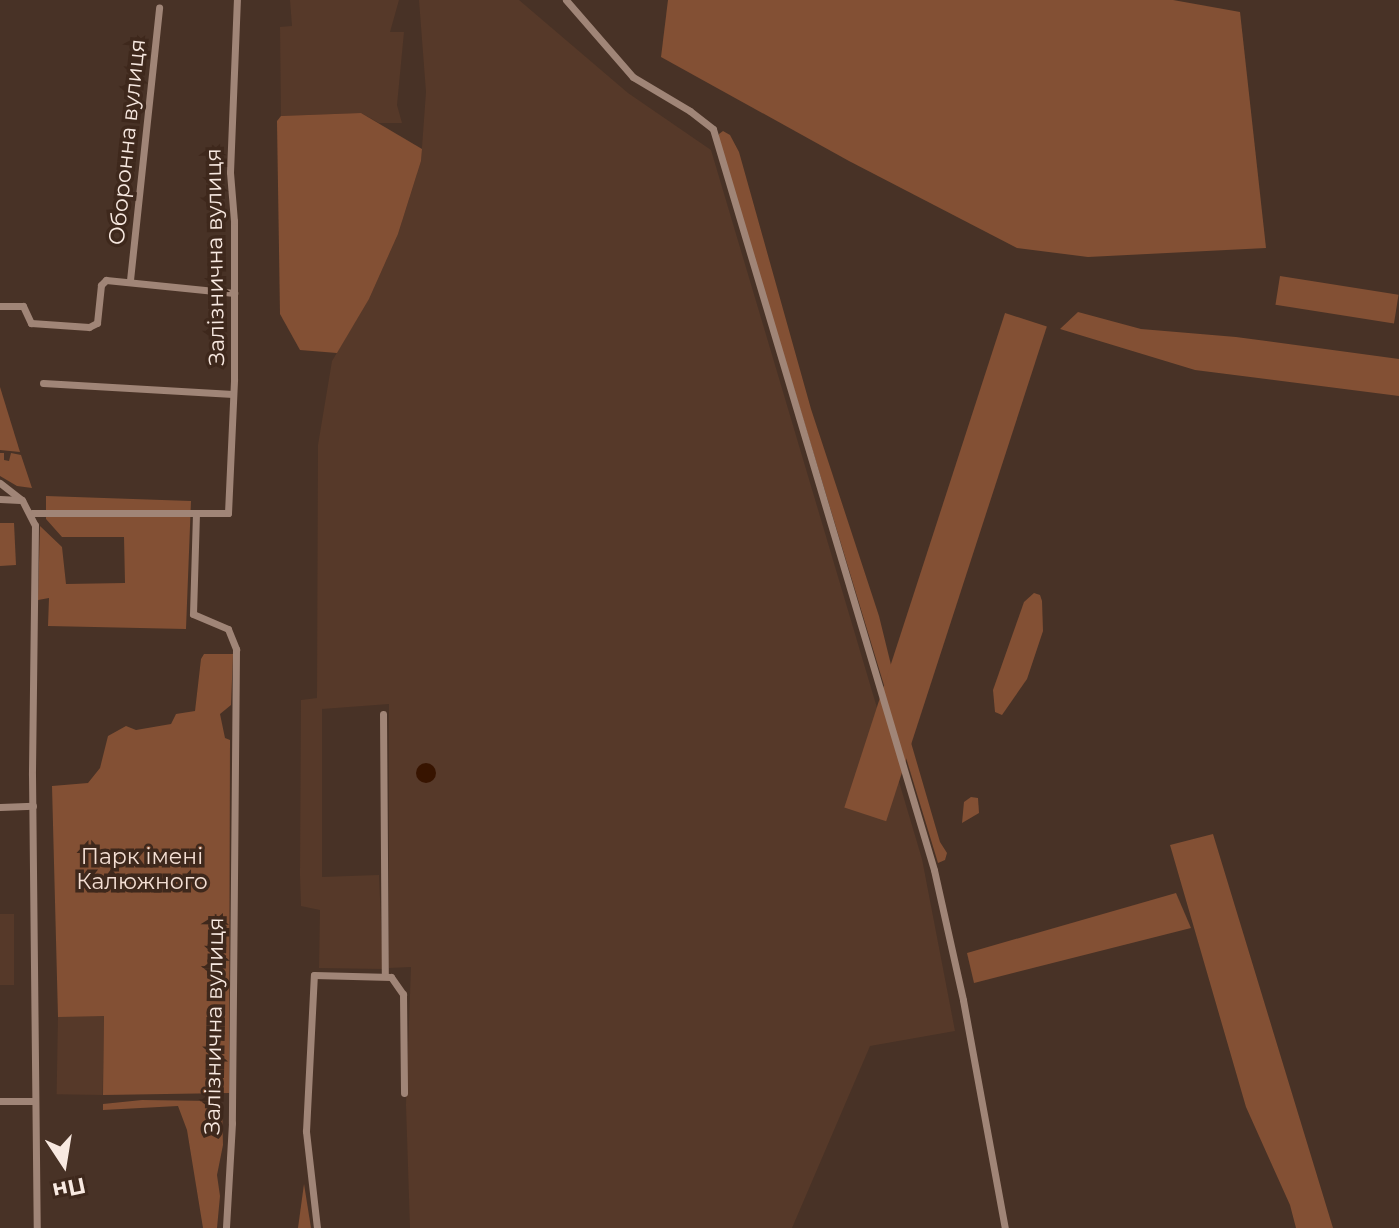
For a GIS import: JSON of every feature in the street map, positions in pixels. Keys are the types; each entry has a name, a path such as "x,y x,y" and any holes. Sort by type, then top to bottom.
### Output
{"street":[{"name":"Залізнична вулиця","path":"226,1228 232,1123 236,649 228,629 193,614 196,513 228,513 234,293 230,172 237,0"},
{"path":"566,0 633,77 713,129 934,870 963,1000 1005,1228"},
{"name":"Оборонна вулиця","path":"130,280 159,8"},
{"path":"0,306 23,306 31,323 89,327 97,323 101,285 115,278 234,293"},
{"path":"43,383 233,394"},
{"path":"0,483 22,500 32,513 35,525 33,806 37,1228"},
{"path":"0,499 22,500"},
{"path":"32,513 196,513"},
{"path":"383,714 385,976"},
{"path":"0,807 33,806"},
{"path":"317,1228 306,1131 314,975 391,977 403,994 404,1093"},
{"path":"0,1101 35,1101"}],"shaded area":[{"path":"290,0 399,0 390,32 404,32 397,105 402,123 379,123 361,113 281,116 280,27 292,26"},
{"path":"419,0 519,0 628,93 711,150 922,859 955,1031 870,1046 792,1228 410,1228 406,1105 411,967 389,968 389,704 322,709 322,877 379,875 383,969 319,968 320,910 301,906 300,875 301,700 317,698 318,445 332,361 369,299 398,234 421,161 426,92"},
{"path":"422,763 430,763 436,773 430,783 422,783 416,777 416,769"},
{"path":"0,914 14,914 14,985 0,985"},
{"path":"58,1015 104,1016 103,1095 57,1094"}],"green space":[{"path":"668,0 1173,0 1240,12 1266,248 1088,257 1017,248 849,161 661,57"},
{"path":"361,113 422,149 421,161 398,234 369,299 337,353 300,350 280,314 277,121 281,116"},
{"path":"723,131 730,135 739,152 811,409 879,616 905,722 940,842 947,853 945,860 938,863 719,142 719,134"},
{"path":"1280,276 1399,295 1394,323 1275,305"},
{"path":"1078,312 1141,329 1236,337 1399,359 1399,396 1195,370 1060,329"},
{"path":"1005,313 1047,327 886,821 844,808"},
{"path":"0,387 20,452 0,450"},
{"path":"0,453 4,453 4,460 9,461 11,453 21,455 32,488 17,486 0,476"},
{"path":"46,496 191,501 186,629 48,626 49,598 38,600 40,526 62,547 66,584 125,583 124,537 62,537 46,519"},
{"path":"0,523 14,523 16,565 0,566"},
{"path":"1034,593 1040,595 1042,601 1043,631 1027,679 1002,715 995,712 993,690 1024,602"},
{"name":"Парк імені Калюжного","path":"204,654 233,654 231,705 220,714 225,738 230,740 229,1093 103,1095 104,1016 58,1017 52,786 88,783 100,768 108,736 126,726 136,730 171,724 176,714 195,711"},
{"path":"971,797 978,798 979,813 962,823 964,802"},
{"path":"1213,834 1333,1228 1296,1228 1290,1205 1246,1107 1170,845"},
{"path":"1176,893 1191,928 974,983 967,953"},
{"path":"142,1100 214,1101 222,1107 223,1145 217,1175 220,1196 217,1228 203,1228 187,1130 178,1106 103,1110 103,1104"},
{"path":"304,1184 311,1228 298,1228"}]}
